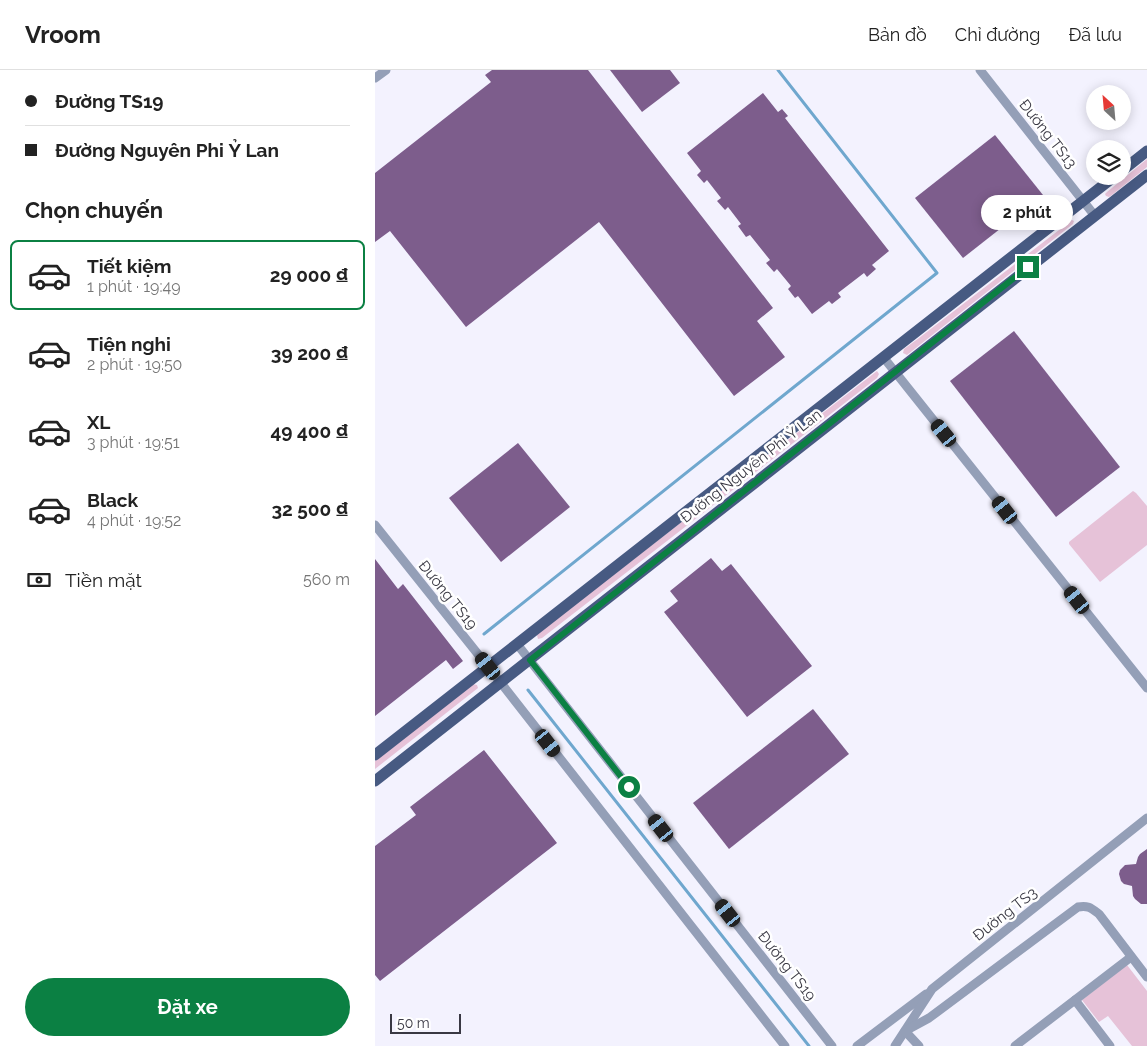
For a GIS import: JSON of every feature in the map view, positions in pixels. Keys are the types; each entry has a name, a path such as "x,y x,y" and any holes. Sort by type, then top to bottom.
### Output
{"main road":[{"path":"1131,164 1147,151"},
{"name":"Đường Nguyên Phi Ỷ Lan","path":"375,781 1147,174"},
{"name":"Đường Nguyên Phi Ỷ Lan","path":"375,755 1103,185"}],"street":[{"path":"375,78 386,70"},
{"name":"Đường TS13","path":"980,70 1095,216"},
{"path":"884,358 1147,688"},
{"name":"Đường TS19","path":"375,525 488,666 785,1046"},
{"name":"Đường TS19","path":"517,644 832,1046"},
{"name":"Đường TS3","path":"895,1046 932,989 1147,818"},
{"path":"919,1046 905,1031 929,1018 1078,907 1085,906 1099,914 1147,977"},
{"path":"1016,1046 1131,957"},
{"path":"857,1046 932,989"},
{"path":"1075,1000 1110,1046"}],"shaded area":[{"path":"1147,159 1147,167 1131,180 1131,172"},
{"path":"1115,185 1124,185 1109,197 1105,194"},
{"path":"1072,220 1074,221 1073,224 907,355 903,353 904,349"},
{"path":"877,371 879,374 877,378 542,638 538,639 538,633"},
{"path":"1133,491 1147,506 1147,545 1100,582 1069,542"},
{"path":"473,684 477,685 478,688 375,769 375,761"},
{"path":"1127,965 1147,991 1147,1046 1132,1046 1108,1016 1099,1022 1082,1000"}],"building":[{"path":"492,70 588,70 773,308 757,321 785,357 734,396 599,222 466,327 390,231 375,242 375,173 491,82 485,75"},
{"path":"610,70 670,70 680,83 642,112"},
{"path":"763,93 778,112 782,109 788,116 785,118 889,251 872,265 876,269 867,277 864,273 838,293 841,297 832,304 829,301 812,314 798,296 795,298 788,289 791,286 777,269 774,272 766,263 770,260 750,235 746,237 738,226 741,224 728,207 725,210 717,201 721,198 707,180 704,183 697,175 701,171 687,153"},
{"path":"995,135 1043,195 963,258 915,198"},
{"path":"1014,331 1120,467 1056,517 950,381"},
{"path":"518,443 570,507 501,562 449,498"},
{"path":"711,558 722,571 731,564 812,666 747,717 664,612 678,601 670,591"},
{"path":"375,559 398,589 403,584 463,661 453,669 446,660 375,716"},
{"path":"813,709 849,754 729,849 693,803"},
{"path":"484,750 557,843 380,981 375,975 375,846 416,815 410,807"},
{"path":"1147,849 1147,904 1141,904 1133,896 1132,886 1124,884 1119,874 1125,865 1136,864 1140,854"}],"waterway":[{"path":"484,634 937,273 778,70"},
{"path":"528,690 809,1046"}],"route":[{"path":"629,787 530,660 1028,267"}]}
